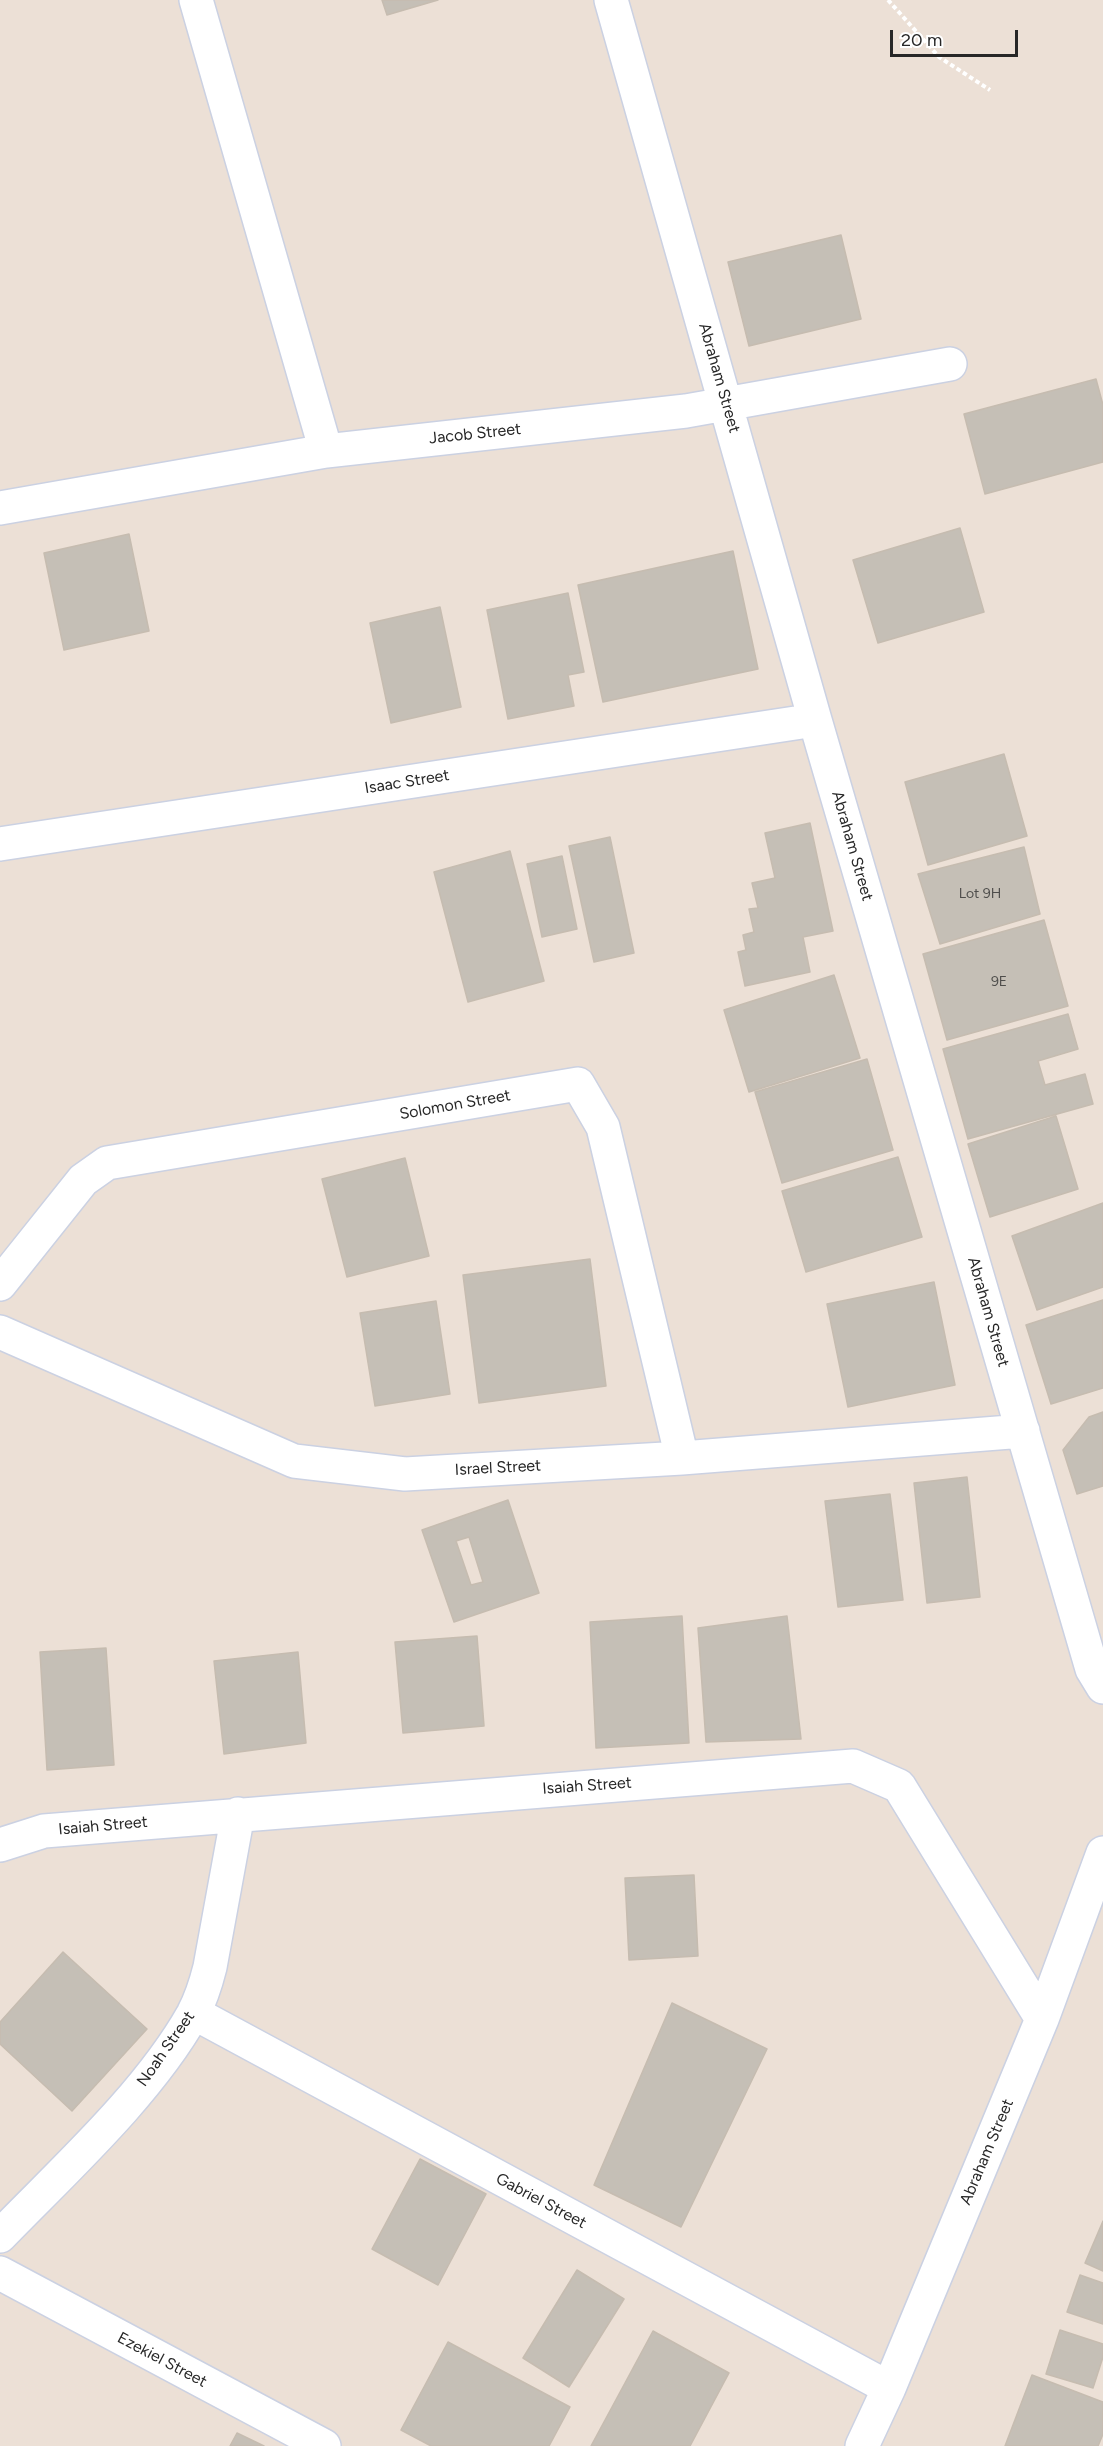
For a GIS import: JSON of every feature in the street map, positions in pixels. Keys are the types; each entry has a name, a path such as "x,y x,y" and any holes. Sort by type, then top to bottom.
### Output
{"street":[{"path":"195,0 326,451"},
{"name":"Abraham Street","path":"611,0 815,720 1092,1669 1103,1687"},
{"name":"Jacob Street","path":"0,508 326,451 727,405 950,364"},
{"name":"Isaac Street","path":"0,844 815,720"},
{"name":"Solomon Street","path":"0,1284 83,1180 107,1163 578,1084 603,1127 681,1458"},
{"name":"Israel Street","path":"0,1332 294,1461 405,1474 681,1458 1023,1431"},
{"name":"Isaiah Street","path":"0,1845 44,1831 853,1766 899,1786 1042,2019"},
{"name":"Noah Street","path":"0,2236 115,2116 147,2079 194,2013 210,1967 238,1814"},
{"name":"Abraham Street","path":"862,2446 889,2388 1042,2019 1103,1853"},
{"name":"Gabriel Street","path":"194,2013 889,2388"},
{"name":"Ezekiel Street","path":"0,2273 324,2446"}],"path":[{"path":"888,0 939,57 990,90"}],"building":[{"path":"382,0 438,0 387,15"},
{"path":"841,235 861,319 749,346 728,262"},
{"path":"1096,379 1103,405 1103,462 985,494 964,414"},
{"path":"960,528 984,612 878,643 853,560"},
{"path":"129,534 149,631 64,650 44,553"},
{"path":"733,551 758,669 603,702 578,585"},
{"path":"568,593 584,672 568,675 574,706 508,719 487,610"},
{"path":"440,607 461,707 391,723 370,623"},
{"path":"1004,754 1027,836 928,865 905,782"},
{"path":"810,823 833,931 803,937 810,972 745,986 738,952 746,950 743,935 754,932 749,909 758,908 752,883 775,878 765,833"},
{"path":"610,837 634,953 594,962 569,846"},
{"path":"1024,847 1040,914 940,944 918,874"},
{"path":"510,851 544,981 468,1002 434,872"},
{"path":"562,856 577,929 542,937 527,864"},
{"path":"1044,920 1068,1006 947,1040 923,954"},
{"path":"834,975 860,1058 749,1092 724,1010"},
{"path":"1068,1014 1078,1049 1038,1061 1045,1085 1085,1074 1093,1104 968,1139 943,1049"},
{"path":"867,1059 893,1150 782,1183 755,1092"},
{"path":"1056,1116 1078,1189 990,1217 968,1144"},
{"path":"898,1157 922,1237 806,1272 782,1191"},
{"path":"405,1158 429,1256 347,1277 322,1179"},
{"path":"1103,1203 1103,1287 1037,1310 1012,1236"},
{"path":"590,1259 606,1386 479,1403 463,1275"},
{"path":"934,1282 955,1385 848,1407 827,1304"},
{"path":"1103,1300 1103,1388 1051,1404 1026,1325"},
{"path":"436,1301 450,1394 375,1406 360,1313"},
{"path":"1103,1412 1103,1486 1077,1494 1063,1450 1089,1417"},
{"path":"967,1477 980,1597 927,1603 914,1483"},
{"path":"890,1494 903,1600 838,1607 825,1501"},
{"path":"508,1500 539,1593 454,1622 422,1530","holes":["469,1537 483,1582 471,1585 456,1541"]},
{"path":"682,1616 689,1743 596,1748 590,1622"},
{"path":"787,1616 801,1739 706,1742 698,1628"},
{"path":"477,1636 484,1726 403,1733 395,1642"},
{"path":"106,1648 114,1765 47,1770 40,1652"},
{"path":"298,1652 306,1743 224,1754 214,1661"},
{"path":"694,1875 698,1956 629,1960 625,1878"},
{"path":"63,1952 147,2029 72,2111 0,2044 0,2022"},
{"path":"672,2003 767,2049 681,2227 594,2185"},
{"path":"420,2159 486,2194 438,2285 372,2249"},
{"path":"1103,2221 1103,2271 1085,2263"},
{"path":"577,2270 624,2299 569,2387 523,2358"},
{"path":"1080,2275 1103,2283 1103,2324 1067,2312"},
{"path":"1060,2330 1103,2344 1103,2357 1093,2388 1046,2374"},
{"path":"653,2331 729,2373 690,2446 591,2446"},
{"path":"448,2342 570,2407 549,2446 431,2446 401,2430"},
{"path":"1032,2375 1103,2402 1103,2434 1098,2446 1005,2446"},
{"path":"237,2433 264,2446 230,2446"}]}
